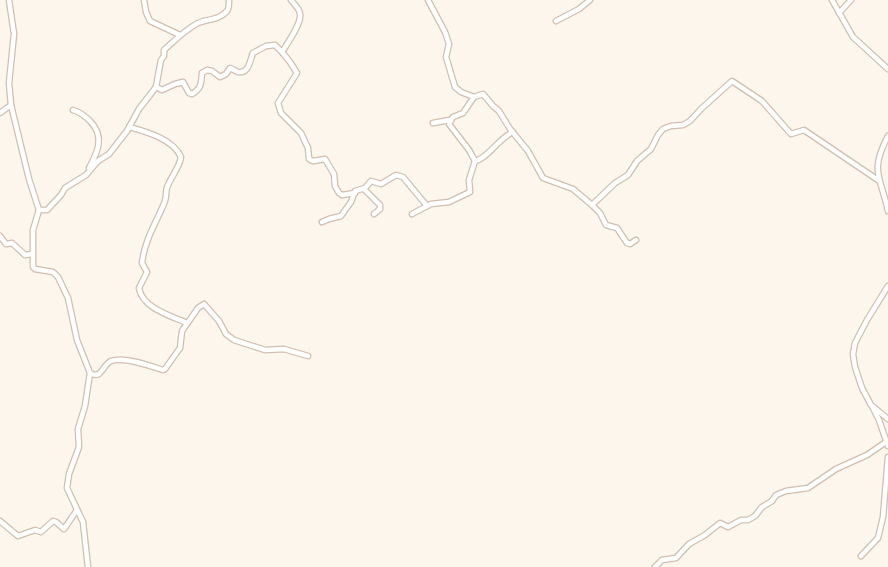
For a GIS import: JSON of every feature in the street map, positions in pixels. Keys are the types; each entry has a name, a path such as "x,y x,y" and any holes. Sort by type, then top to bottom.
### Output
{"street":[{"path":"9,0 14,34 9,83 11,105 29,179 39,210 33,230 33,267 55,273 68,298 77,340 90,373 85,406 78,429 78,453 67,482 68,491 81,516 88,567"},
{"path":"144,0 150,21 180,35"},
{"path":"158,88 164,50 180,35 199,23 217,18 226,12 229,0"},
{"path":"282,52 294,32 300,16 300,12 291,0"},
{"path":"428,0 445,32 449,44 446,57 455,87 461,92 474,96 484,94 499,111 536,162 543,178 573,189 600,213 606,225 617,228 628,243 631,244 636,240"},
{"path":"556,22 579,9 590,0"},
{"path":"832,0 853,37 888,69"},
{"path":"839,14 851,0"},
{"path":"39,210 47,210 65,188 84,176 99,160 109,154 129,127 142,105 158,88 183,82 192,94 202,85 202,74 206,70 212,71 220,78 230,68 239,72 244,71 249,66 254,53 266,46 275,45 297,73 278,103 281,114 299,130 308,148 309,159 315,161 325,159 334,174 335,186 339,193 342,195 354,193 364,189 371,182 381,184 392,176 400,175 427,206"},
{"path":"592,205 615,183 628,174 637,161 651,149 663,129 683,125 690,121 732,80 762,100 791,134 793,135 802,129 804,130 878,180"},
{"path":"433,123 450,120 462,112 474,96"},
{"path":"0,113 11,105"},
{"path":"73,110 81,113 93,124 100,139 98,150 84,176"},
{"path":"412,214 427,206 449,202 469,193 468,180 475,161 469,150 450,126 450,120"},
{"path":"129,127 166,142 177,150 181,158 167,187 165,200 156,224 148,234 142,263 147,272 139,286 139,290 144,299 162,313 187,323"},
{"path":"475,161 480,160 502,139 513,132"},
{"path":"888,136 877,163 878,180 888,211"},
{"path":"364,189 380,205 380,210 374,214"},
{"path":"322,222 341,216 351,202 354,193"},
{"path":"0,236 6,244 12,243 25,255 32,254"},
{"path":"656,567 662,560 676,558 689,544 705,535 720,523 728,527 741,520 748,520 755,516 762,507 772,501 776,495 786,490 808,488 836,469 887,444 880,420 860,385 853,351 867,320 888,286"},
{"path":"90,373 98,375 103,372 109,362 117,360 165,369 177,353 182,331 198,308 204,304 219,321 226,334 234,340 265,350 284,349 308,356"},
{"path":"872,405 888,419"},
{"path":"860,556 878,538 883,517 888,457"},
{"path":"0,521 18,536 35,530 41,532 52,521 64,529 77,510"}]}
